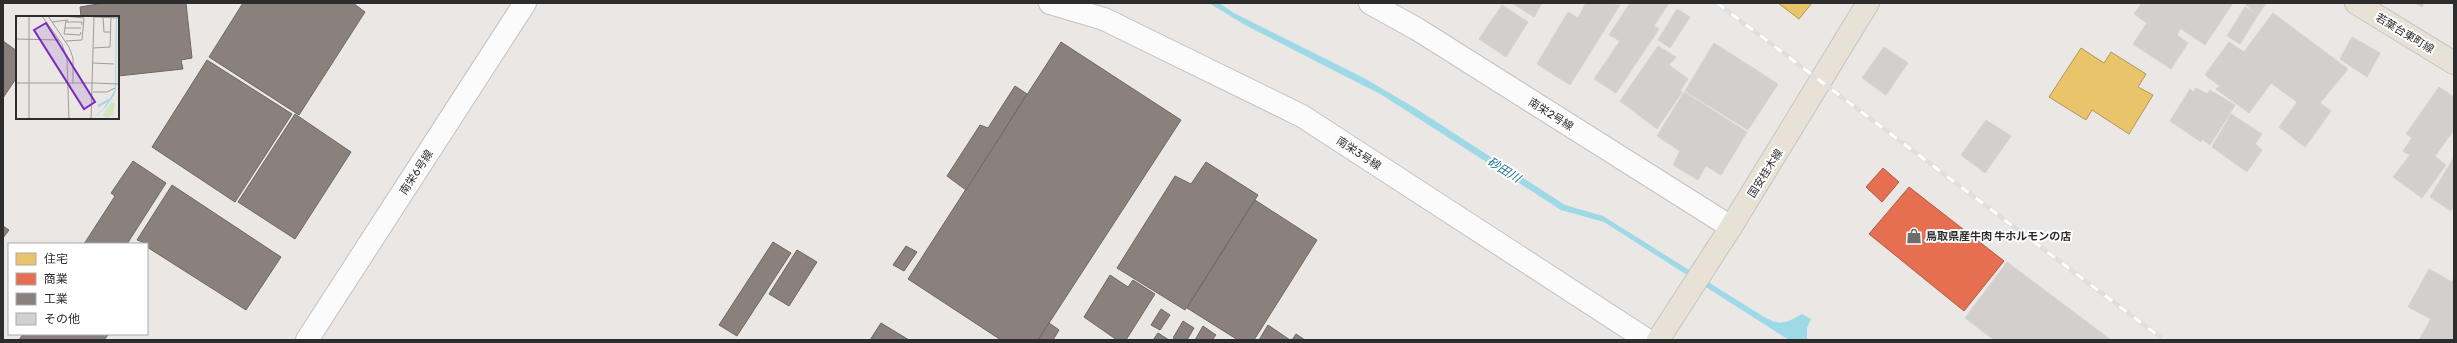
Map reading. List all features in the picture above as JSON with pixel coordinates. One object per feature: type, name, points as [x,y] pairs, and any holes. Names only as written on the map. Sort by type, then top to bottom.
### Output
[{"type":"main road","name":"国安桂木線","points":[[1663,332],[1731,227],[1868,3]]},
{"type":"main road","name":"若葉台東町線","points":[[2356,3],[2454,63]]},
{"type":"street","name":"南栄6号線","points":[[307,340],[525,3]]},
{"type":"street","name":"南栄3号線","points":[[1050,3],[1104,19],[1302,116],[1647,340]]},
{"type":"street","name":"南栄2号線","points":[[1370,3],[1430,37],[1731,227]]},
{"type":"water","name":"砂田川","points":[[1209,3],[1219,3],[1234,13],[1364,78],[1415,108],[1565,205],[1603,216],[1764,317],[1775,322],[1783,322],[1792,320],[1802,314],[1811,319],[1807,328],[1807,340],[1789,340],[1604,222],[1561,210],[1382,95],[1245,25]]},
{"type":"building: 住宅","points":[[1778,3],[1812,3],[1799,19]]},
{"type":"building: 住宅","points":[[2081,48],[2104,63],[2111,52],[2146,74],[2138,87],[2153,95],[2129,134],[2092,110],[2086,120],[2049,97]]},
{"type":"building: 商業","points":[[1883,168],[1899,182],[1882,202],[1866,187]]},
{"type":"building: 商業","points":[[1909,187],[2004,261],[1964,311],[1869,234]]},
{"type":"building: 工業","points":[[104,3],[186,3],[192,58],[181,60],[183,69],[119,76],[119,16],[81,16],[80,7]]},
{"type":"building: 工業","points":[[243,3],[353,3],[365,12],[299,115],[209,57]]},
{"type":"building: 工業","points":[[3,41],[16,50],[16,78],[3,98]]},
{"type":"building: 工業","points":[[1061,42],[1181,120],[1038,340],[1001,340],[908,279]]},
{"type":"building: 工業","points":[[207,60],[292,114],[235,202],[152,147]]},
{"type":"building: 工業","points":[[1015,86],[1027,94],[966,190],[947,176],[980,125],[988,128]]},
{"type":"building: 工業","points":[[295,114],[351,152],[295,239],[238,202]]},
{"type":"building: 工業","points":[[133,161],[166,183],[128,243],[85,243],[115,196],[111,193]]},
{"type":"building: 工業","points":[[1206,162],[1258,195],[1185,310],[1117,268],[1175,176],[1191,184]]},
{"type":"building: 工業","points":[[172,185],[281,257],[246,310],[148,248],[148,243],[137,240]]},
{"type":"building: 工業","points":[[1255,200],[1317,240],[1254,340],[1238,340],[1187,308]]},
{"type":"building: 工業","points":[[3,226],[9,230],[3,238]]},
{"type":"building: 工業","points":[[773,242],[791,253],[737,336],[719,325]]},
{"type":"building: 工業","points":[[906,246],[917,252],[904,271],[893,265]]},
{"type":"building: 工業","points":[[797,250],[817,262],[789,306],[769,294]]},
{"type":"building: 工業","points":[[1110,275],[1128,287],[1133,280],[1155,294],[1126,340],[1117,340],[1084,317]]},
{"type":"building: 工業","points":[[1161,309],[1170,315],[1160,330],[1151,325]]},
{"type":"building: 工業","points":[[1183,321],[1194,328],[1187,340],[1177,340],[1173,338]]},
{"type":"building: 工業","points":[[881,323],[909,340],[870,340]]},
{"type":"building: 工業","points":[[1049,323],[1059,330],[1053,340],[1038,340]]},
{"type":"building: 工業","points":[[1268,325],[1290,340],[1259,340]]},
{"type":"building: 工業","points":[[1203,326],[1216,335],[1212,340],[1195,340]]},
{"type":"building: 工業","points":[[1158,333],[1169,340],[1153,340]]},
{"type":"building: 工業","points":[[1296,334],[1305,340],[1292,340]]},
{"type":"building: 工業","points":[[22,335],[108,335],[104,340],[19,340]]},
{"type":"building: その他","points":[[1512,3],[1542,3],[1534,17]]},
{"type":"building: その他","points":[[1586,3],[1620,5],[1570,85],[1537,64],[1568,12],[1578,18]]},
{"type":"building: その他","points":[[1630,3],[1669,3],[1654,26],[1659,29],[1616,93],[1594,79],[1620,41],[1609,35]]},
{"type":"building: その他","points":[[2142,3],[2233,3],[2205,45],[2180,28],[2177,35],[2188,43],[2171,69],[2133,44],[2147,23],[2134,14]]},
{"type":"building: その他","points":[[2244,3],[2266,3],[2258,15]]},
{"type":"building: その他","points":[[2415,3],[2424,3],[2422,7]]},
{"type":"building: その他","points":[[1502,5],[1528,22],[1506,57],[1479,39]]},
{"type":"building: その他","points":[[2245,7],[2258,15],[2240,44],[2227,36]]},
{"type":"building: その他","points":[[1677,9],[1690,17],[1670,48],[1658,40]]},
{"type":"building: その他","points":[[2273,13],[2348,69],[2320,103],[2331,111],[2305,147],[2279,127],[2297,102],[2271,83],[2249,113],[2216,89],[2220,86],[2205,75],[2229,42],[2244,52]]},
{"type":"building: その他","points":[[2352,37],[2380,53],[2367,77],[2340,59]]},
{"type":"building: その他","points":[[1714,43],[1778,84],[1748,130],[1685,91]]},
{"type":"building: その他","points":[[1658,46],[1676,57],[1669,65],[1688,79],[1680,91],[1682,92],[1657,129],[1620,101]]},
{"type":"building: その他","points":[[1884,47],[1908,63],[1886,95],[1862,78]]},
{"type":"building: その他","points":[[2439,87],[2454,97],[2454,130],[2435,156],[2446,165],[2422,198],[2393,177],[2410,155],[2403,151],[2412,138],[2406,134]]},
{"type":"building: その他","points":[[2196,88],[2207,94],[2210,90],[2235,105],[2210,145],[2202,139],[2201,142],[2170,121],[2190,89],[2193,92]]},
{"type":"building: その他","points":[[1684,92],[1747,132],[1721,175],[1706,166],[1698,180],[1673,165],[1680,151],[1657,136]]},
{"type":"building: その他","points":[[2231,114],[2262,134],[2255,144],[2262,150],[2247,172],[2212,147]]},
{"type":"building: その他","points":[[1986,120],[2011,136],[1985,173],[1961,155]]},
{"type":"building: その他","points":[[2453,159],[2454,205],[2451,211],[2430,197]]},
{"type":"building: その他","points":[[2007,262],[2111,340],[1994,340],[1965,318]]},
{"type":"building: その他","points":[[2429,269],[2452,282],[2431,319],[2408,307]]},
{"type":"building: その他","points":[[2454,278],[2454,340],[2419,340],[2452,282]]},
{"type":"railway","points":[[1717,3],[2164,340]]},
{"type":"place","name":"鳥取県産牛肉 牛ホルモンの店","points":[[1914,236]]}]
